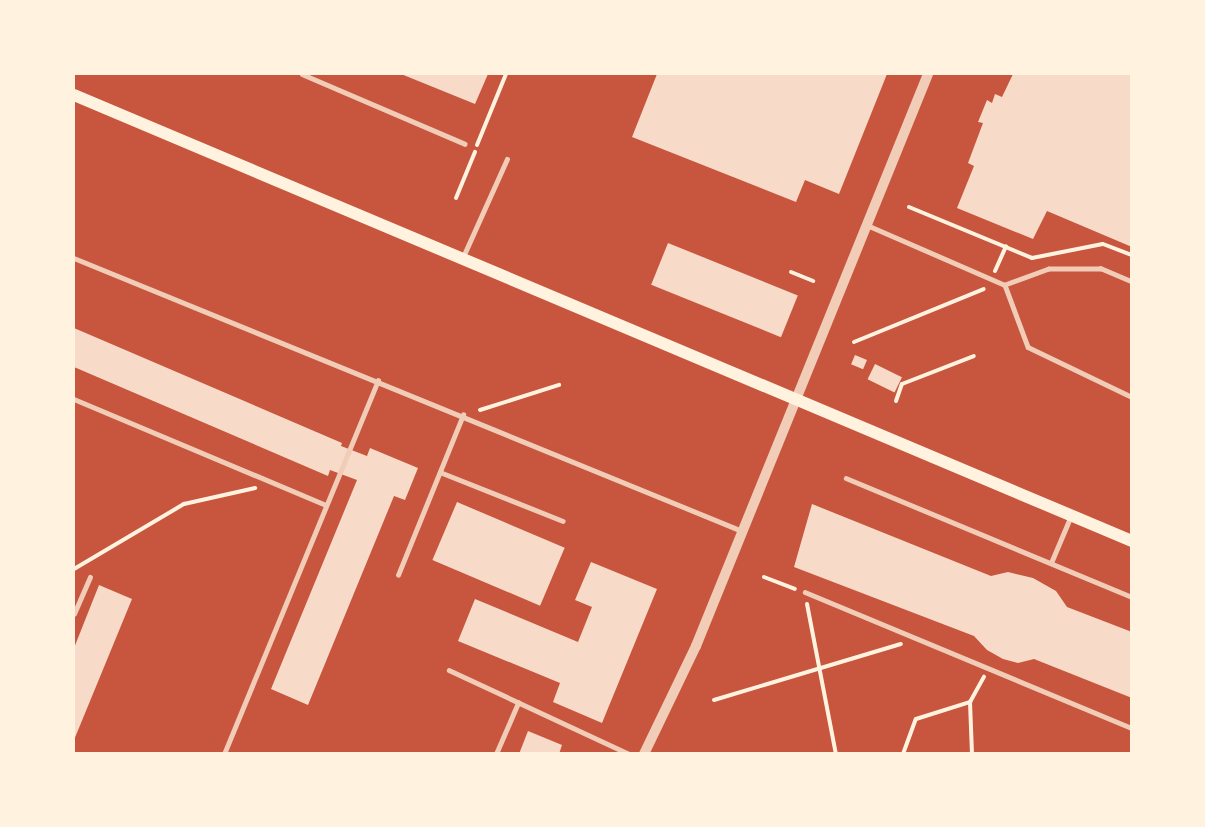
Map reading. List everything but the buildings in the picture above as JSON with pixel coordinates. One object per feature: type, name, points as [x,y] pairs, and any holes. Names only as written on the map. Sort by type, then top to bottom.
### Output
[{"type":"main road","points":[[74,95],[794,401],[965,470],[1070,518],[1131,541]]},
{"type":"street","points":[[644,753],[696,646],[740,530],[928,74]]},
{"type":"lane","points":[[302,74],[465,144]]},
{"type":"lane","points":[[462,261],[507,159]]},
{"type":"lane","points":[[866,225],[1005,285],[1028,347],[1131,397]]},
{"type":"lane","points":[[74,258],[378,380],[740,530]]},
{"type":"lane","points":[[1005,285],[1049,269],[1101,269],[1131,282]]},
{"type":"lane","points":[[224,753],[378,380]]},
{"type":"lane","points":[[74,399],[326,505]]},
{"type":"lane","points":[[398,575],[463,415]]},
{"type":"lane","points":[[440,472],[563,521]]},
{"type":"lane","points":[[846,478],[1131,597]]},
{"type":"lane","points":[[1051,563],[1070,518]]},
{"type":"lane","points":[[74,614],[90,577]]},
{"type":"lane","points":[[805,592],[922,638],[1131,728]]},
{"type":"lane","points":[[449,670],[629,753]]},
{"type":"lane","points":[[496,753],[518,703]]},
{"type":"path","points":[[456,198],[506,74]]},
{"type":"path","points":[[909,207],[1032,258],[1103,244],[1131,255]]},
{"type":"path","points":[[854,342],[986,288],[1006,246]]},
{"type":"path","points":[[791,272],[813,281]]},
{"type":"path","points":[[896,401],[902,384],[974,356]]},
{"type":"path","points":[[463,415],[559,385]]},
{"type":"path","points":[[74,569],[184,504],[276,484]]},
{"type":"path","points":[[764,577],[805,592]]},
{"type":"path","points":[[808,610],[836,753]]},
{"type":"path","points":[[714,700],[922,638]]},
{"type":"path","points":[[972,753],[970,702],[990,668]]},
{"type":"path","points":[[903,753],[916,719],[970,702]]}]
